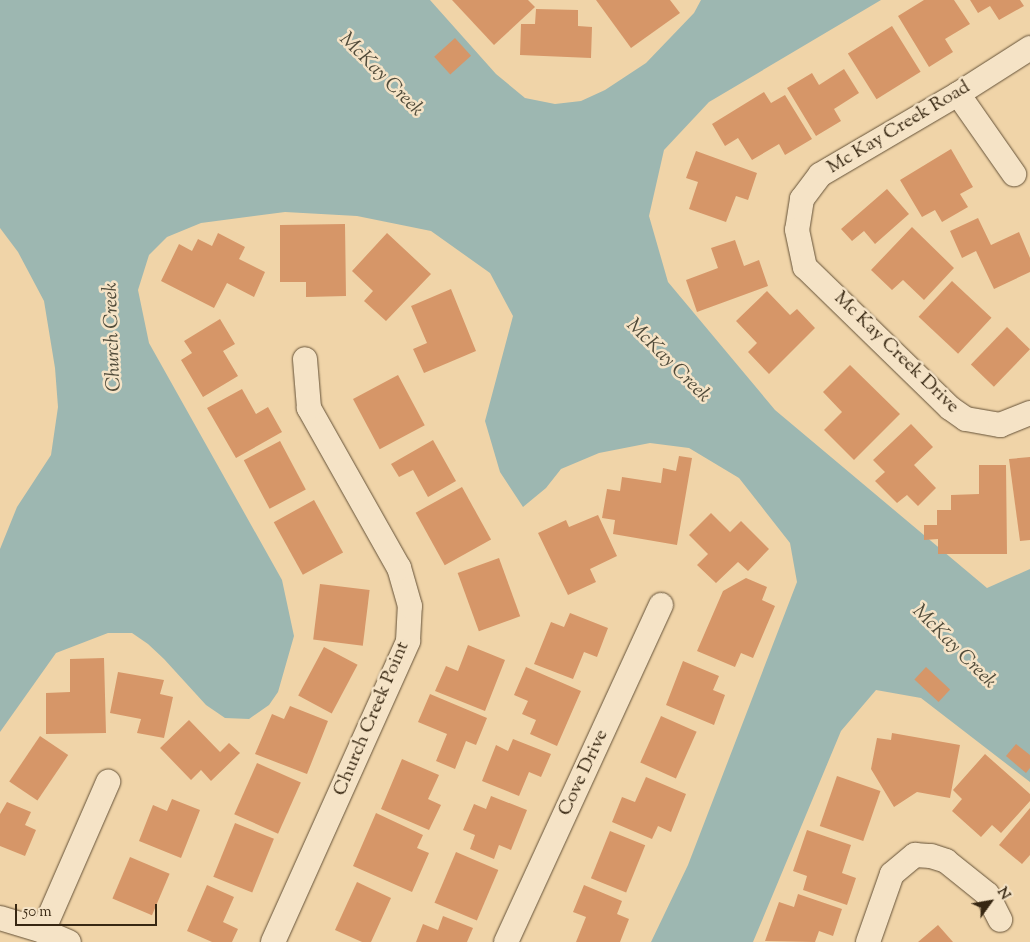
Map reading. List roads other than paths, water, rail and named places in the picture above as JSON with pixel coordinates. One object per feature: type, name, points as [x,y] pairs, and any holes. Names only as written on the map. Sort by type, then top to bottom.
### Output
[{"type":"street","name":"Mc Kay Creek Road","points":[[797,230],[802,199],[820,175],[958,94],[1030,48]]},
{"type":"street","points":[[958,94],[1014,174]]},
{"type":"street","name":"Mc Kay Creek Drive","points":[[797,230],[805,267],[950,408],[966,419],[1000,425],[1030,413]]},
{"type":"street","name":"Church Creek Point","points":[[274,942],[408,641],[410,606],[398,568],[309,408],[305,359]]},
{"type":"street","name":"Cove Drive","points":[[506,942],[661,605]]},
{"type":"street","points":[[43,931],[108,782]]},
{"type":"street","points":[[868,942],[892,874],[915,855],[931,856],[946,861],[987,894],[1000,920]]},
{"type":"street","points":[[0,918],[43,931],[69,942]]},
{"type":"water","points":[[0,0],[430,0],[496,74],[525,98],[555,104],[581,101],[605,90],[646,63],[694,13],[701,0],[881,0],[709,102],[664,150],[649,216],[668,282],[775,410],[987,588],[1030,569],[1030,782],[921,698],[876,690],[841,731],[753,942],[651,942],[688,865],[797,582],[790,543],[739,478],[689,448],[650,443],[599,453],[561,469],[546,488],[523,507],[500,472],[485,421],[513,316],[490,273],[431,231],[357,216],[285,212],[201,223],[167,237],[149,255],[138,290],[149,343],[282,580],[294,636],[278,692],[269,705],[249,719],[225,718],[206,705],[148,644],[132,633],[108,633],[56,653],[0,732],[0,549],[17,507],[51,455],[58,407],[55,368],[44,301],[18,252],[0,228]]},
{"type":"water label","name":"McKay Creek","points":[[381,75]]},
{"type":"water label","name":"Church Creek","points":[[113,337]]},
{"type":"water label","name":"McKay Creek","points":[[668,361]]},
{"type":"water label","name":"McKay Creek","points":[[954,647]]}]
